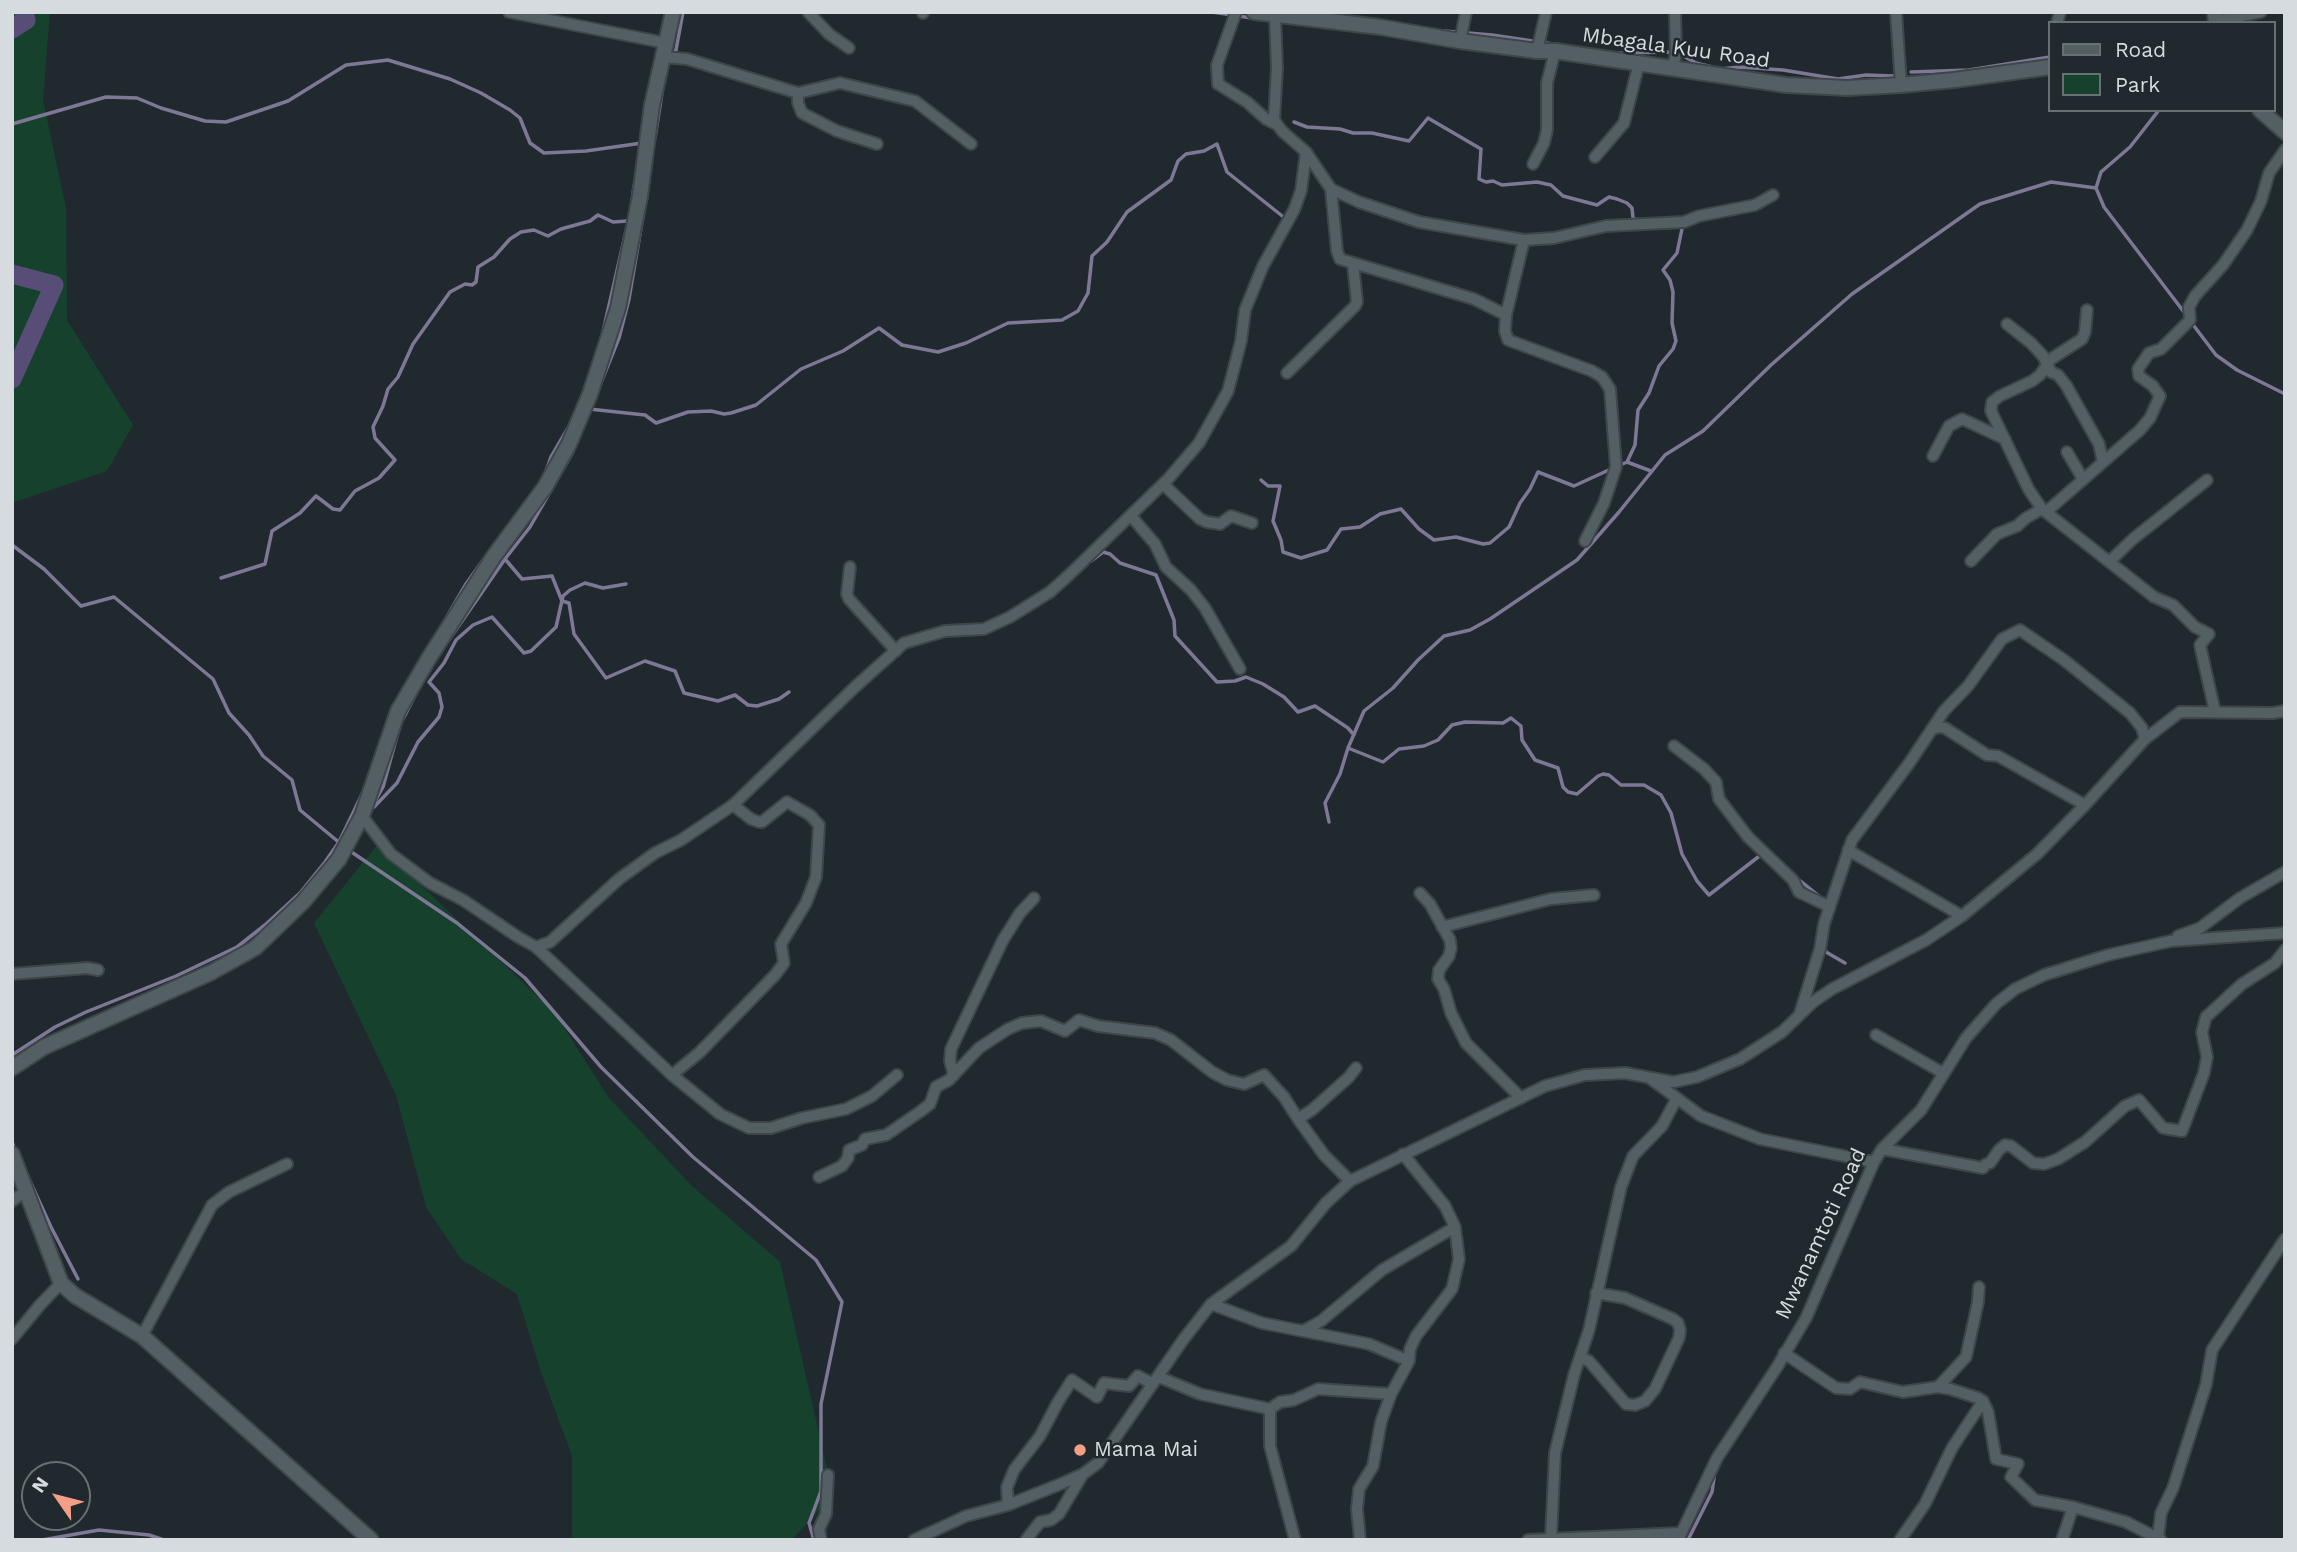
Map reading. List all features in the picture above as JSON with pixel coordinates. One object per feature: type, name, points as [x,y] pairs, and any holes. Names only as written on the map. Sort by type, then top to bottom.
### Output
[{"type":"street","points":[[509,12],[664,50],[798,93],[840,83],[915,102],[971,144]]},
{"type":"street","points":[[12,1068],[44,1047],[212,972],[255,948],[303,902],[339,859],[362,816],[398,712],[494,556],[545,487],[569,444],[590,394],[618,308],[640,197],[652,105],[673,12]]},
{"type":"street","points":[[808,12],[829,34],[849,48]]},
{"type":"street","points":[[1236,12],[1217,65],[1218,84],[1276,124],[1306,152],[1331,189],[1338,255],[1353,264],[1474,299],[1506,315]]},
{"type":"street","name":"Mbagala Kuu Road","points":[[1254,12],[1380,27],[1537,51],[1555,51],[1786,85],[1847,88],[1901,85],[2048,67]]},
{"type":"street","points":[[1460,41],[1466,12]]},
{"type":"street","points":[[1537,51],[1546,12]]},
{"type":"street","points":[[1672,69],[1676,52],[1675,12]]},
{"type":"street","points":[[1896,12],[1901,85]]},
{"type":"street","points":[[2216,19],[2260,12]]},
{"type":"street","points":[[1276,124],[1273,118],[1281,15]]},
{"type":"street","points":[[1533,164],[1544,143],[1547,130],[1547,83],[1555,51]]},
{"type":"street","points":[[1595,157],[1624,123],[1639,63]]},
{"type":"street","points":[[798,93],[802,113],[837,131],[877,144]]},
{"type":"street","points":[[2262,112],[2285,132]]},
{"type":"street","points":[[1971,561],[1997,534],[2044,510],[2140,430],[2150,418],[2160,396],[2153,386],[2139,376],[2137,372],[2142,361],[2149,353],[2161,349],[2190,320],[2189,307],[2195,296],[2223,265],[2248,230],[2261,201],[2269,173],[2285,150]]},
{"type":"street","points":[[536,947],[550,942],[618,879],[733,805],[845,696],[904,643],[946,631],[984,629],[1010,617],[1050,592],[1163,484],[1199,443],[1228,391],[1241,341],[1245,310],[1263,266],[1294,211],[1301,191],[1306,152]]},
{"type":"street","points":[[1331,189],[1359,202],[1419,222],[1524,240],[1553,238],[1606,226],[1684,222],[1699,216],[1755,205],[1773,195]]},
{"type":"street","points":[[1524,240],[1506,315],[1505,331],[1509,342],[1592,371],[1602,377],[1610,389],[1616,467],[1605,503],[1585,541]]},
{"type":"street","points":[[1287,373],[1355,306],[1357,302],[1353,264]]},
{"type":"street","points":[[2087,310],[2082,339],[2050,359],[2032,381],[2016,386],[1992,402],[1991,411],[2029,490],[2044,510],[2154,597],[2173,605],[2194,627],[2208,634],[2200,645],[2215,712]]},
{"type":"street","points":[[2007,324],[2031,343],[2043,356],[2051,372],[2058,375],[2078,404],[2099,444],[2103,462]]},
{"type":"street","points":[[1933,456],[1949,426],[1962,419],[2005,439]]},
{"type":"street","points":[[2067,452],[2082,479]]},
{"type":"street","points":[[2110,561],[2133,539],[2207,480]]},
{"type":"street","points":[[1163,484],[1200,519],[1220,524],[1231,516],[1252,523]]},
{"type":"street","points":[[1131,516],[1155,544],[1166,567],[1191,590],[1205,608],[1240,669]]},
{"type":"street","points":[[850,567],[847,593],[849,599],[896,651]]},
{"type":"street","points":[[1799,1016],[1820,949],[1824,924],[1852,840],[1952,701],[1968,686],[2002,639],[2020,630],[2064,660],[2123,706],[2142,728],[2144,739]]},
{"type":"street","points":[[914,1540],[966,1516],[1008,1505],[1083,1474],[1098,1463],[1183,1340],[1212,1304],[1291,1246],[1326,1203],[1350,1181],[1545,1086],[1585,1075],[1625,1073],[1673,1082],[1697,1077],[1753,1052],[1782,1032],[1832,989],[1926,940],[1962,916],[2037,854],[2144,739],[2180,712],[2285,711]]},
{"type":"street","points":[[1931,730],[1941,726],[1987,755],[1998,756],[2085,805]]},
{"type":"street","points":[[1674,746],[1716,782],[1719,799],[1748,837],[1793,880],[1799,892],[1830,907]]},
{"type":"street","points":[[672,1076],[700,1052],[775,975],[784,962],[781,944],[806,903],[816,877],[819,825],[810,815],[787,802],[759,822],[733,805]]},
{"type":"street","points":[[362,816],[391,854],[430,883],[463,900],[536,947],[672,1076],[720,1114],[748,1128],[771,1128],[846,1108],[872,1096],[897,1075]]},
{"type":"street","points":[[1848,850],[1962,916]]},
{"type":"street","points":[[2152,945],[2200,928],[2241,898],[2285,872]]},
{"type":"street","points":[[1420,893],[1430,904],[1450,940],[1449,956],[1439,971],[1438,979],[1451,1013],[1466,1043],[1521,1098]]},
{"type":"street","points":[[1442,928],[1551,899],[1594,895]]},
{"type":"street","points":[[954,1075],[949,1054],[951,1049],[1003,940],[1020,913],[1034,898]]},
{"type":"street","name":"Mwanamtoti Road","points":[[1679,1536],[1717,1458],[1806,1318],[1874,1162],[1882,1149],[1921,1110],[1966,1038],[1996,1004],[2015,989],[2044,975],[2152,945],[2285,933]]},
{"type":"street","points":[[1882,1149],[1983,1168],[2005,1145],[2011,1146],[2033,1163],[2044,1164],[2058,1159],[2085,1142],[2125,1106],[2139,1100],[2163,1128],[2182,1131],[2204,1073],[2207,1057],[2202,1032],[2206,1017],[2242,984],[2275,964],[2285,950]]},
{"type":"street","points":[[12,974],[87,968],[98,970]]},
{"type":"street","points":[[819,1177],[845,1163],[849,1150],[862,1145],[865,1139],[886,1135],[909,1121],[930,1104],[936,1087],[954,1075],[979,1048],[1008,1029],[1022,1023],[1041,1021],[1065,1031],[1079,1020],[1097,1026],[1155,1033],[1171,1040],[1212,1072],[1227,1080],[1244,1084],[1264,1074],[1284,1097],[1324,1155],[1350,1181]]},
{"type":"street","points":[[1876,1035],[1943,1073]]},
{"type":"street","points":[[1298,1119],[1312,1110],[1356,1068]]},
{"type":"street","points":[[1649,1077],[1701,1116],[1760,1139],[1874,1162]]},
{"type":"street","points":[[1551,1538],[1555,1453],[1580,1357],[1590,1330],[1626,1172],[1633,1156],[1662,1126],[1677,1098]]},
{"type":"street","points":[[12,1154],[61,1283],[142,1336],[371,1540]]},
{"type":"street","points":[[1360,1540],[1357,1509],[1359,1489],[1373,1466],[1381,1422],[1391,1394],[1409,1361],[1410,1349],[1416,1336],[1452,1289],[1459,1259],[1455,1227],[1446,1206],[1404,1154]]},
{"type":"street","points":[[142,1336],[212,1205],[229,1192],[287,1164]]},
{"type":"street","points":[[12,1201],[27,1190]]},
{"type":"street","points":[[1303,1331],[1321,1321],[1382,1270],[1455,1227]]},
{"type":"street","points":[[1784,1353],[1836,1388],[1850,1390],[1860,1382],[1903,1391],[1938,1387],[1983,1401],[1988,1412],[1996,1459],[2018,1464],[2011,1477],[2035,1500],[2073,1507],[2126,1522],[2159,1539],[2161,1513],[2173,1488],[2206,1385],[2212,1350],[2285,1238]]},
{"type":"street","points":[[12,1339],[61,1283]]},
{"type":"street","points":[[1938,1387],[1966,1357],[1979,1302],[1979,1287]]},
{"type":"street","points":[[1580,1357],[1589,1361],[1626,1404],[1635,1405],[1645,1401],[1655,1389],[1679,1338],[1680,1330],[1673,1319],[1625,1298],[1597,1293]]},
{"type":"street","points":[[1212,1304],[1262,1323],[1369,1344],[1409,1361]]},
{"type":"street","points":[[1008,1505],[1007,1487],[1014,1470],[1040,1436],[1072,1380],[1097,1397],[1104,1383],[1129,1386],[1138,1376],[1200,1394],[1270,1409],[1280,1402],[1294,1400],[1318,1389],[1391,1394]]},
{"type":"street","points":[[1900,1540],[1924,1504],[1952,1448],[1983,1401]]},
{"type":"street","points":[[1270,1409],[1270,1446],[1294,1540]]},
{"type":"street","points":[[1026,1540],[1040,1522],[1051,1520],[1059,1514],[1083,1474]]},
{"type":"street","points":[[821,1540],[819,1529],[826,1514],[828,1475]]},
{"type":"street","points":[[2062,1540],[2073,1507]]},
{"type":"street","points":[[1528,1540],[1679,1536]]},
{"type":"green space","points":[[12,12],[50,12],[43,100],[66,208],[67,320],[133,425],[107,471],[12,503]]},
{"type":"green space","points":[[378,844],[554,1012],[609,1098],[691,1185],[780,1262],[833,1495],[792,1540],[572,1540],[572,1456],[541,1372],[517,1294],[461,1259],[426,1207],[396,1095],[314,923]]},
{"type":"waterway","points":[[12,29],[26,20],[24,12]]},
{"type":"waterway","points":[[671,56],[676,50],[683,12]]},
{"type":"waterway","points":[[1212,12],[1252,18]]},
{"type":"waterway","points":[[1432,30],[1553,44]]},
{"type":"waterway","points":[[1616,53],[1676,52],[1696,63],[1720,69],[1739,67],[1783,70],[1838,79],[1866,75],[1894,76]]},
{"type":"waterway","points":[[1911,72],[1969,70],[2048,57]]},
{"type":"waterway","points":[[12,124],[106,97],[137,98],[205,121],[226,122],[288,101],[346,65],[388,60],[450,79],[510,110],[520,118],[530,143],[544,153],[586,151],[642,143]]},
{"type":"waterway","points":[[655,138],[664,80]]},
{"type":"waterway","points":[[2096,188],[2101,172],[2130,147],[2157,112]]},
{"type":"waterway","points":[[1294,122],[1307,127],[1372,133],[1409,141],[1428,118],[1481,149],[1479,179],[1502,185],[1537,182],[1551,185],[1563,196],[1597,205],[1609,197],[1617,199],[1632,208],[1633,218],[1637,220]]},
{"type":"waterway","points":[[589,409],[645,415],[656,423],[688,412],[731,413],[756,405],[801,369],[843,351],[879,328],[902,345],[938,352],[966,343],[1008,323],[1062,320],[1078,311],[1088,293],[1092,256],[1107,242],[1127,212],[1171,180],[1178,161],[1186,154],[1204,151],[1217,144],[1227,172],[1286,219]]},
{"type":"waterway","points":[[598,390],[619,338],[629,299],[649,181]]},
{"type":"waterway","points":[[1329,822],[1325,803],[1340,774],[1364,711],[1393,688],[1444,636],[1470,630],[1490,619],[1577,560],[1665,455],[1703,431],[1771,365],[1852,294],[1980,204],[2051,182],[2096,188],[2104,207],[2187,316]]},
{"type":"waterway","points":[[632,202],[634,186]]},
{"type":"waterway","points":[[221,578],[265,564],[272,531],[300,513],[316,496],[333,509],[340,510],[355,491],[379,478],[395,460],[375,438],[373,427],[388,389],[398,377],[413,344],[450,292],[476,282],[478,267],[494,257],[510,239],[521,232],[534,230],[548,236],[561,229],[590,221],[598,215],[613,222],[628,221]]},
{"type":"waterway","points":[[1627,462],[1635,445],[1638,410],[1649,393],[1659,366],[1676,341],[1672,323],[1673,292],[1670,280],[1663,270],[1677,253],[1683,224]]},
{"type":"waterway","points":[[602,336],[627,227]]},
{"type":"waterway","points":[[12,274],[54,285],[12,379]]},
{"type":"waterway","points":[[2191,322],[2216,355],[2237,370],[2285,394]]},
{"type":"waterway","points":[[545,474],[551,457],[568,428]]},
{"type":"waterway","points":[[442,650],[530,527],[573,452]]},
{"type":"waterway","points":[[1618,466],[1627,462],[1651,471]]},
{"type":"waterway","points":[[1261,480],[1268,486],[1280,486],[1273,521],[1283,552],[1301,558],[1327,550],[1341,529],[1360,527],[1380,514],[1401,509],[1419,529],[1434,540],[1456,537],[1483,544],[1490,543],[1509,527],[1538,472],[1574,486],[1611,469]]},
{"type":"waterway","points":[[12,545],[44,569],[81,606],[114,597],[213,679],[229,713],[263,756],[292,780],[300,810],[341,844]]},
{"type":"waterway","points":[[1091,561],[1103,552],[1110,554],[1120,563],[1156,575],[1174,620],[1175,636],[1217,682],[1246,677],[1284,697],[1298,712],[1315,706],[1354,735]]},
{"type":"waterway","points":[[505,559],[522,579],[552,576],[562,601],[569,603],[574,634],[606,678],[645,661],[675,671],[684,693],[718,701],[735,695],[748,705],[757,706],[779,699],[789,692]]},
{"type":"waterway","points":[[441,627],[483,560]]},
{"type":"waterway","points":[[374,807],[397,783],[418,742],[439,717],[442,707],[439,693],[429,682],[444,663],[456,640],[473,625],[492,617],[524,653],[531,651],[556,627],[563,596],[570,590],[585,583],[603,588],[626,584]]},
{"type":"waterway","points":[[371,808],[383,787],[400,725],[420,686]]},
{"type":"waterway","points":[[1348,748],[1383,762],[1399,749],[1424,746],[1438,740],[1452,725],[1465,722],[1503,723],[1511,718],[1521,726],[1522,740],[1535,760],[1558,768],[1563,787],[1568,792],[1577,794],[1603,774],[1609,775],[1621,785],[1644,785],[1661,795],[1671,813],[1682,854],[1697,881],[1709,895],[1762,854]]},
{"type":"waterway","points":[[12,1055],[55,1027],[86,1012],[176,976],[237,947],[300,893],[339,842],[363,792]]},
{"type":"waterway","points":[[347,849],[457,923],[525,978],[601,1067],[693,1157],[816,1260],[842,1302],[821,1404],[821,1491],[809,1523],[814,1540]]},
{"type":"waterway","points":[[1798,879],[1819,896]]},
{"type":"waterway","points":[[1825,948],[1826,952],[1845,963]]},
{"type":"waterway","points":[[12,1142],[16,1152]]},
{"type":"waterway","points":[[24,1168],[78,1279]]},
{"type":"waterway","points":[[1688,1540],[1712,1492],[1715,1471]]},
{"type":"waterway","points":[[42,1540],[99,1530],[149,1535],[164,1540]]},
{"type":"place","name":"Mama Mai","points":[[1080,1450]]}]
